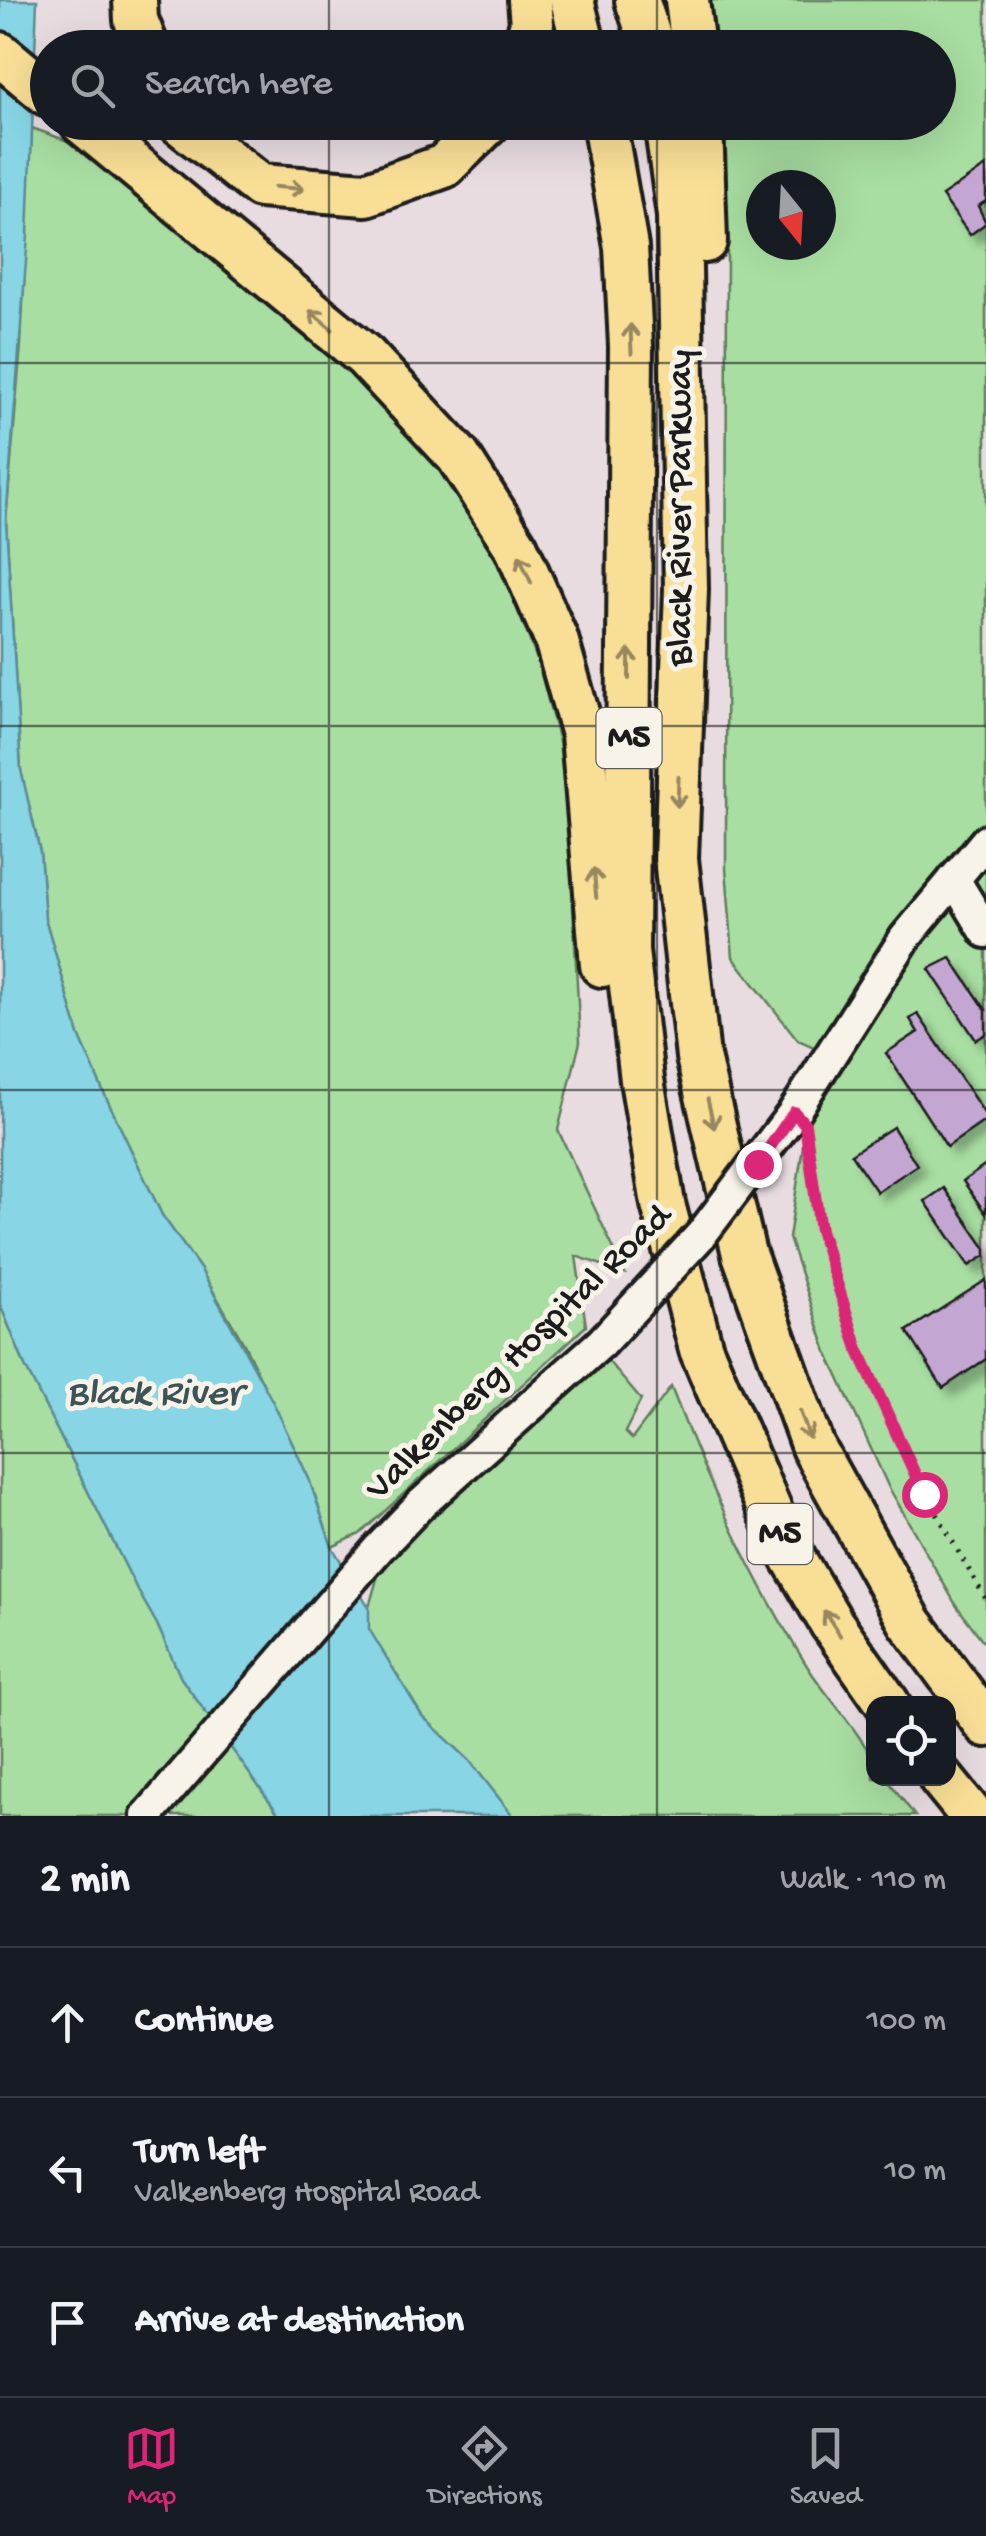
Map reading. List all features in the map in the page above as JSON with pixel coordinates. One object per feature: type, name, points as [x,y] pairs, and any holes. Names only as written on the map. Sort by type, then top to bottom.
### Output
[{"type":"highway","points":[[135,0],[140,30]]},
{"type":"highway","points":[[530,0],[530,30]]},
{"type":"highway","points":[[572,0],[580,30]]},
{"type":"highway","points":[[637,0],[646,30]]},
{"type":"highway","points":[[687,0],[691,30]]},
{"type":"highway","points":[[0,54],[30,79]]},
{"type":"highway","points":[[104,140],[365,356],[458,456],[516,548],[556,639],[582,734],[606,1010],[626,1136],[654,1259],[701,1349]]},
{"type":"highway","points":[[202,140],[260,186],[366,194],[444,166],[471,140]]},
{"type":"highway","name":"Black River Parkway","points":[[607,140],[626,247],[632,346],[627,952],[642,1080],[663,1204],[701,1349],[782,1539],[832,1624],[882,1696]]},
{"type":"highway","name":"Black River Parkway","points":[[668,140],[679,216],[686,590],[676,860],[698,1057],[744,1254],[812,1446],[910,1622],[986,1725]]},
{"type":"highway","points":[[686,590],[704,498],[702,140]]},
{"type":"highway","points":[[948,1786],[972,1816]]},
{"type":"street","name":"Valkenberg Hospital Road","points":[[147,1816],[419,1506],[601,1343],[702,1235],[794,1112],[906,938],[986,841]]},
{"type":"street","points":[[954,879],[986,932]]},
{"type":"path","points":[[794,1112],[805,1124],[820,1230],[858,1349],[924,1494],[986,1599]]},
{"type":"green space","points":[[707,0],[986,0],[986,1645],[956,1605],[888,1486],[827,1352],[789,1238],[809,1107],[839,1058],[798,1040],[733,957],[726,868],[727,213],[724,140],[956,140],[956,30],[711,30]]},
{"type":"green space","points":[[31,140],[65,140],[79,145],[333,352],[443,470],[491,542],[537,659],[559,742],[569,828],[580,1042],[558,1130],[625,1273],[576,1256],[586,1326],[360,1534],[332,1547],[309,1479],[244,1344],[201,1270],[162,1215],[102,1089],[79,1035],[45,918],[40,852],[21,771],[6,521],[21,344]]},
{"type":"green space","points":[[0,1304],[25,1366],[181,1678],[280,1816],[0,1816]]},
{"type":"green space","points":[[603,1355],[641,1400],[625,1432],[632,1439],[671,1387],[750,1566],[809,1669],[866,1747],[866,1786],[892,1786],[915,1816],[513,1816],[469,1760],[422,1716],[368,1629],[369,1607],[381,1565],[406,1537]]},
{"type":"water","name":"Black River","points":[[0,0],[37,0],[36,30],[30,30],[28,235],[6,521],[21,770],[40,852],[45,918],[79,1035],[102,1089],[162,1215],[201,1270],[274,1404],[309,1479],[332,1547],[369,1607],[369,1629],[422,1716],[469,1760],[513,1816],[280,1816],[181,1678],[25,1366],[0,1304]]},
{"type":"building","points":[[986,166],[986,201],[978,206],[986,223],[970,235],[942,196]]},
{"type":"building","points":[[951,958],[986,1010],[986,1034],[976,1040],[929,969]]},
{"type":"building","points":[[918,1014],[986,1116],[986,1120],[947,1147],[886,1053],[918,1032],[910,1019]]},
{"type":"building","points":[[893,1127],[917,1165],[877,1192],[851,1154]]},
{"type":"building","points":[[986,1165],[986,1214],[963,1181]]},
{"type":"building","points":[[944,1188],[986,1249],[986,1255],[969,1266],[925,1201]]},
{"type":"building","points":[[986,1280],[986,1359],[943,1388],[907,1331]]},
{"type":"route","points":[[758,1164],[794,1112],[805,1124],[820,1230],[858,1349],[924,1494]]}]
